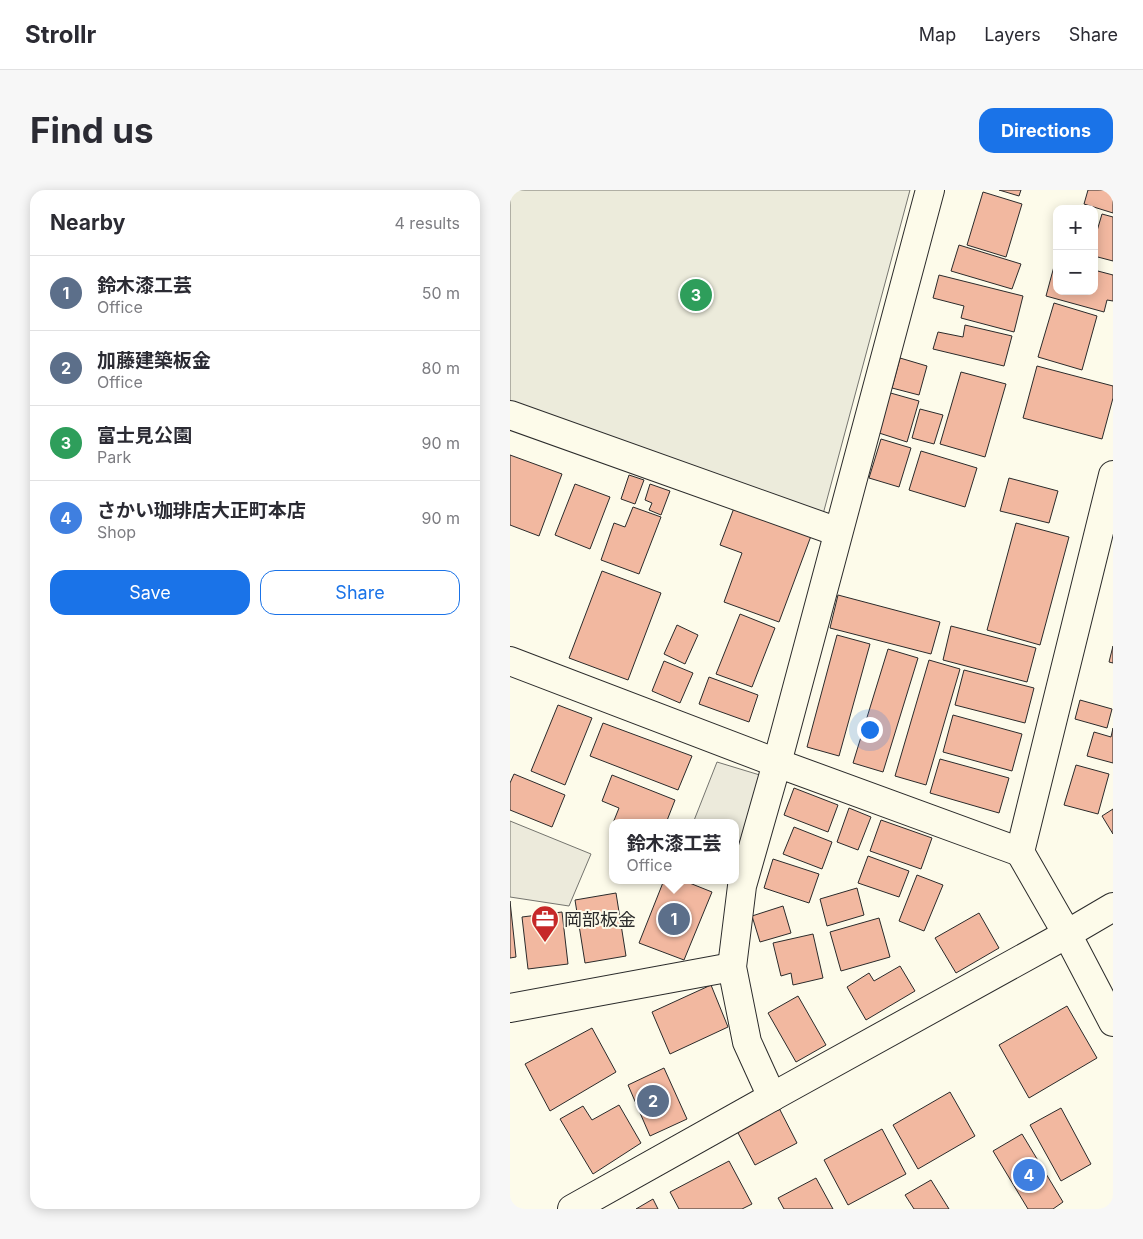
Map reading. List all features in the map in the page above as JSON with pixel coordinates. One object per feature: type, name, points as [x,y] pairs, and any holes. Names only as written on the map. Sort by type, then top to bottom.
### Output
[{"type":"street","points":[[772,1097],[747,1042],[732,967],[742,886],[930,190]]},
{"type":"street","points":[[510,415],[838,532]]},
{"type":"street","points":[[1020,852],[1113,476]]},
{"type":"street","points":[[510,661],[1020,852],[1067,934],[1113,1022]]},
{"type":"street","points":[[572,1209],[1113,907]]},
{"type":"street","points":[[510,1008],[732,967]]},
{"type":"shaded area","points":[[510,190],[910,190],[822,518],[510,401]]},
{"type":"shaded area","points":[[717,762],[763,776],[739,853],[739,819],[695,819]]},
{"type":"shaded area","points":[[510,821],[591,854],[569,906],[510,897]]},
{"type":"building","points":[[999,190],[1021,190],[1019,196]]},
{"type":"building","points":[[1088,190],[1113,190],[1113,213],[1098,208],[1098,205],[1084,204]]},
{"type":"building","points":[[983,192],[1022,204],[1006,257],[967,245]]},
{"type":"building","points":[[1102,214],[1113,217],[1113,261],[1098,257],[1098,228]]},
{"type":"building","points":[[959,245],[1021,264],[1012,289],[951,271]]},
{"type":"building","points":[[1053,270],[1053,295],[1098,295],[1098,271],[1113,275],[1113,301],[1107,300],[1104,312],[1046,296]]},
{"type":"building","points":[[939,275],[1023,296],[1014,332],[961,318],[964,306],[933,298]]},
{"type":"building","points":[[1054,303],[1097,316],[1082,370],[1038,357]]},
{"type":"building","points":[[965,325],[1012,336],[1004,366],[933,349],[938,332],[963,337]]},
{"type":"building","points":[[900,358],[927,366],[919,395],[892,388]]},
{"type":"building","points":[[1037,366],[1113,386],[1113,398],[1102,439],[1023,418]]},
{"type":"building","points":[[961,372],[1006,384],[985,457],[940,444]]},
{"type":"building","points":[[887,392],[919,401],[907,442],[876,432]]},
{"type":"building","points":[[920,409],[943,415],[934,444],[912,438]]},
{"type":"building","points":[[881,439],[911,448],[899,487],[869,478]]},
{"type":"building","points":[[921,451],[977,468],[965,507],[909,490]]},
{"type":"building","points":[[510,455],[562,474],[539,536],[510,525]]},
{"type":"building","points":[[629,475],[644,480],[635,504],[621,499]]},
{"type":"building","points":[[1009,478],[1058,491],[1049,523],[1000,511]]},
{"type":"building","points":[[575,484],[610,497],[590,549],[555,535]]},
{"type":"building","points":[[650,484],[670,491],[661,515],[649,510],[652,503],[645,500]]},
{"type":"building","points":[[633,507],[661,517],[639,574],[601,560],[614,523],[625,527]]},
{"type":"building","points":[[734,508],[811,536],[779,622],[724,602],[742,553],[720,545]]},
{"type":"building","points":[[1016,523],[1069,537],[1040,645],[987,630]]},
{"type":"building","points":[[602,571],[661,593],[628,680],[569,658]]},
{"type":"building","points":[[838,595],[940,622],[931,654],[830,628]]},
{"type":"building","points":[[740,614],[775,628],[752,687],[716,674]]},
{"type":"building","points":[[677,625],[698,635],[685,664],[664,654]]},
{"type":"building","points":[[951,626],[1036,648],[1027,682],[943,660]]},
{"type":"building","points":[[837,635],[870,644],[839,756],[807,747]]},
{"type":"building","points":[[1113,646],[1113,663],[1109,662]]},
{"type":"building","points":[[888,649],[918,658],[883,772],[853,763]]},
{"type":"building","points":[[929,660],[960,669],[926,785],[895,776]]},
{"type":"building","points":[[664,661],[693,673],[680,703],[652,691]]},
{"type":"building","points":[[964,670],[1034,688],[1025,723],[955,705]]},
{"type":"building","points":[[709,677],[758,695],[749,722],[699,704]]},
{"type":"building","points":[[1080,700],[1112,709],[1107,728],[1075,719]]},
{"type":"building","points":[[558,705],[592,718],[565,785],[531,771]]},
{"type":"building","points":[[953,715],[1022,734],[1012,771],[943,752]]},
{"type":"building","points":[[603,723],[692,756],[678,790],[590,756]]},
{"type":"building","points":[[1113,728],[1113,763],[1087,756],[1094,732],[1111,737]]},
{"type":"building","points":[[940,759],[1009,778],[999,813],[930,793]]},
{"type":"building","points":[[1076,765],[1109,774],[1098,814],[1064,805]]},
{"type":"building","points":[[514,774],[565,795],[552,827],[510,810],[510,783]]},
{"type":"building","points":[[612,775],[675,800],[668,819],[615,819],[619,808],[602,801]]},
{"type":"building","points":[[794,788],[838,805],[828,832],[784,815]]},
{"type":"building","points":[[849,808],[871,817],[858,850],[837,842]]},
{"type":"building","points":[[1113,809],[1113,834],[1102,816]]},
{"type":"building","points":[[881,820],[932,838],[921,869],[870,851]]},
{"type":"building","points":[[794,827],[832,842],[822,869],[783,854]]},
{"type":"building","points":[[868,856],[909,871],[899,897],[858,883]]},
{"type":"building","points":[[773,859],[819,874],[809,903],[764,888]]},
{"type":"building","points":[[917,875],[943,885],[924,931],[899,921]]},
{"type":"building","points":[[662,884],[692,884],[712,892],[684,960],[639,943]]},
{"type":"building","points":[[857,888],[864,915],[827,926],[820,899]]},
{"type":"building","points":[[616,893],[626,956],[585,963],[575,900]]},
{"type":"building","points":[[510,901],[516,957],[510,958]]},
{"type":"building","points":[[783,906],[791,933],[760,942],[752,916]]},
{"type":"building","points":[[562,912],[568,964],[528,969],[522,917]]},
{"type":"building","points":[[979,913],[999,948],[956,973],[935,938]]},
{"type":"building","points":[[879,918],[890,957],[841,971],[830,932]]},
{"type":"building","points":[[813,934],[823,978],[793,985],[791,973],[781,976],[773,943]]},
{"type":"building","points":[[900,966],[915,991],[866,1020],[847,987],[869,973],[874,981]]},
{"type":"building","points":[[711,985],[728,1027],[670,1054],[652,1012]]},
{"type":"building","points":[[798,996],[826,1045],[796,1062],[768,1013]]},
{"type":"building","points":[[1067,1006],[1097,1058],[1029,1098],[999,1045]]},
{"type":"building","points":[[592,1028],[616,1072],[550,1111],[525,1064]]},
{"type":"building","points":[[664,1068],[687,1119],[650,1136],[628,1085]]},
{"type":"building","points":[[950,1092],[975,1136],[918,1169],[893,1125]]},
{"type":"building","points":[[619,1105],[641,1143],[593,1174],[560,1119],[583,1106],[592,1120]]},
{"type":"building","points":[[779,1108],[797,1143],[755,1165],[737,1131]]},
{"type":"building","points":[[1061,1108],[1091,1164],[1061,1181],[1030,1125]]},
{"type":"building","points":[[882,1129],[906,1174],[848,1205],[824,1160]]},
{"type":"building","points":[[1022,1134],[1063,1202],[1053,1209],[1028,1209],[993,1151]]},
{"type":"building","points":[[729,1161],[752,1204],[742,1209],[679,1209],[670,1192]]},
{"type":"building","points":[[816,1178],[833,1209],[784,1209],[778,1198]]},
{"type":"building","points":[[931,1180],[949,1209],[914,1209],[905,1195]]},
{"type":"building","points":[[653,1199],[658,1209],[636,1209]]},
{"type":"place","name":"富士見公園","points":[[696,295]]},
{"type":"place","name":"鈴木漆工芸","points":[[674,919]]},
{"type":"place","name":"岡部板金","points":[[545,943]]},
{"type":"place","name":"加藤建築板金","points":[[653,1101]]},
{"type":"place","name":"さかい珈琲店大正町本店","points":[[1029,1175]]}]
